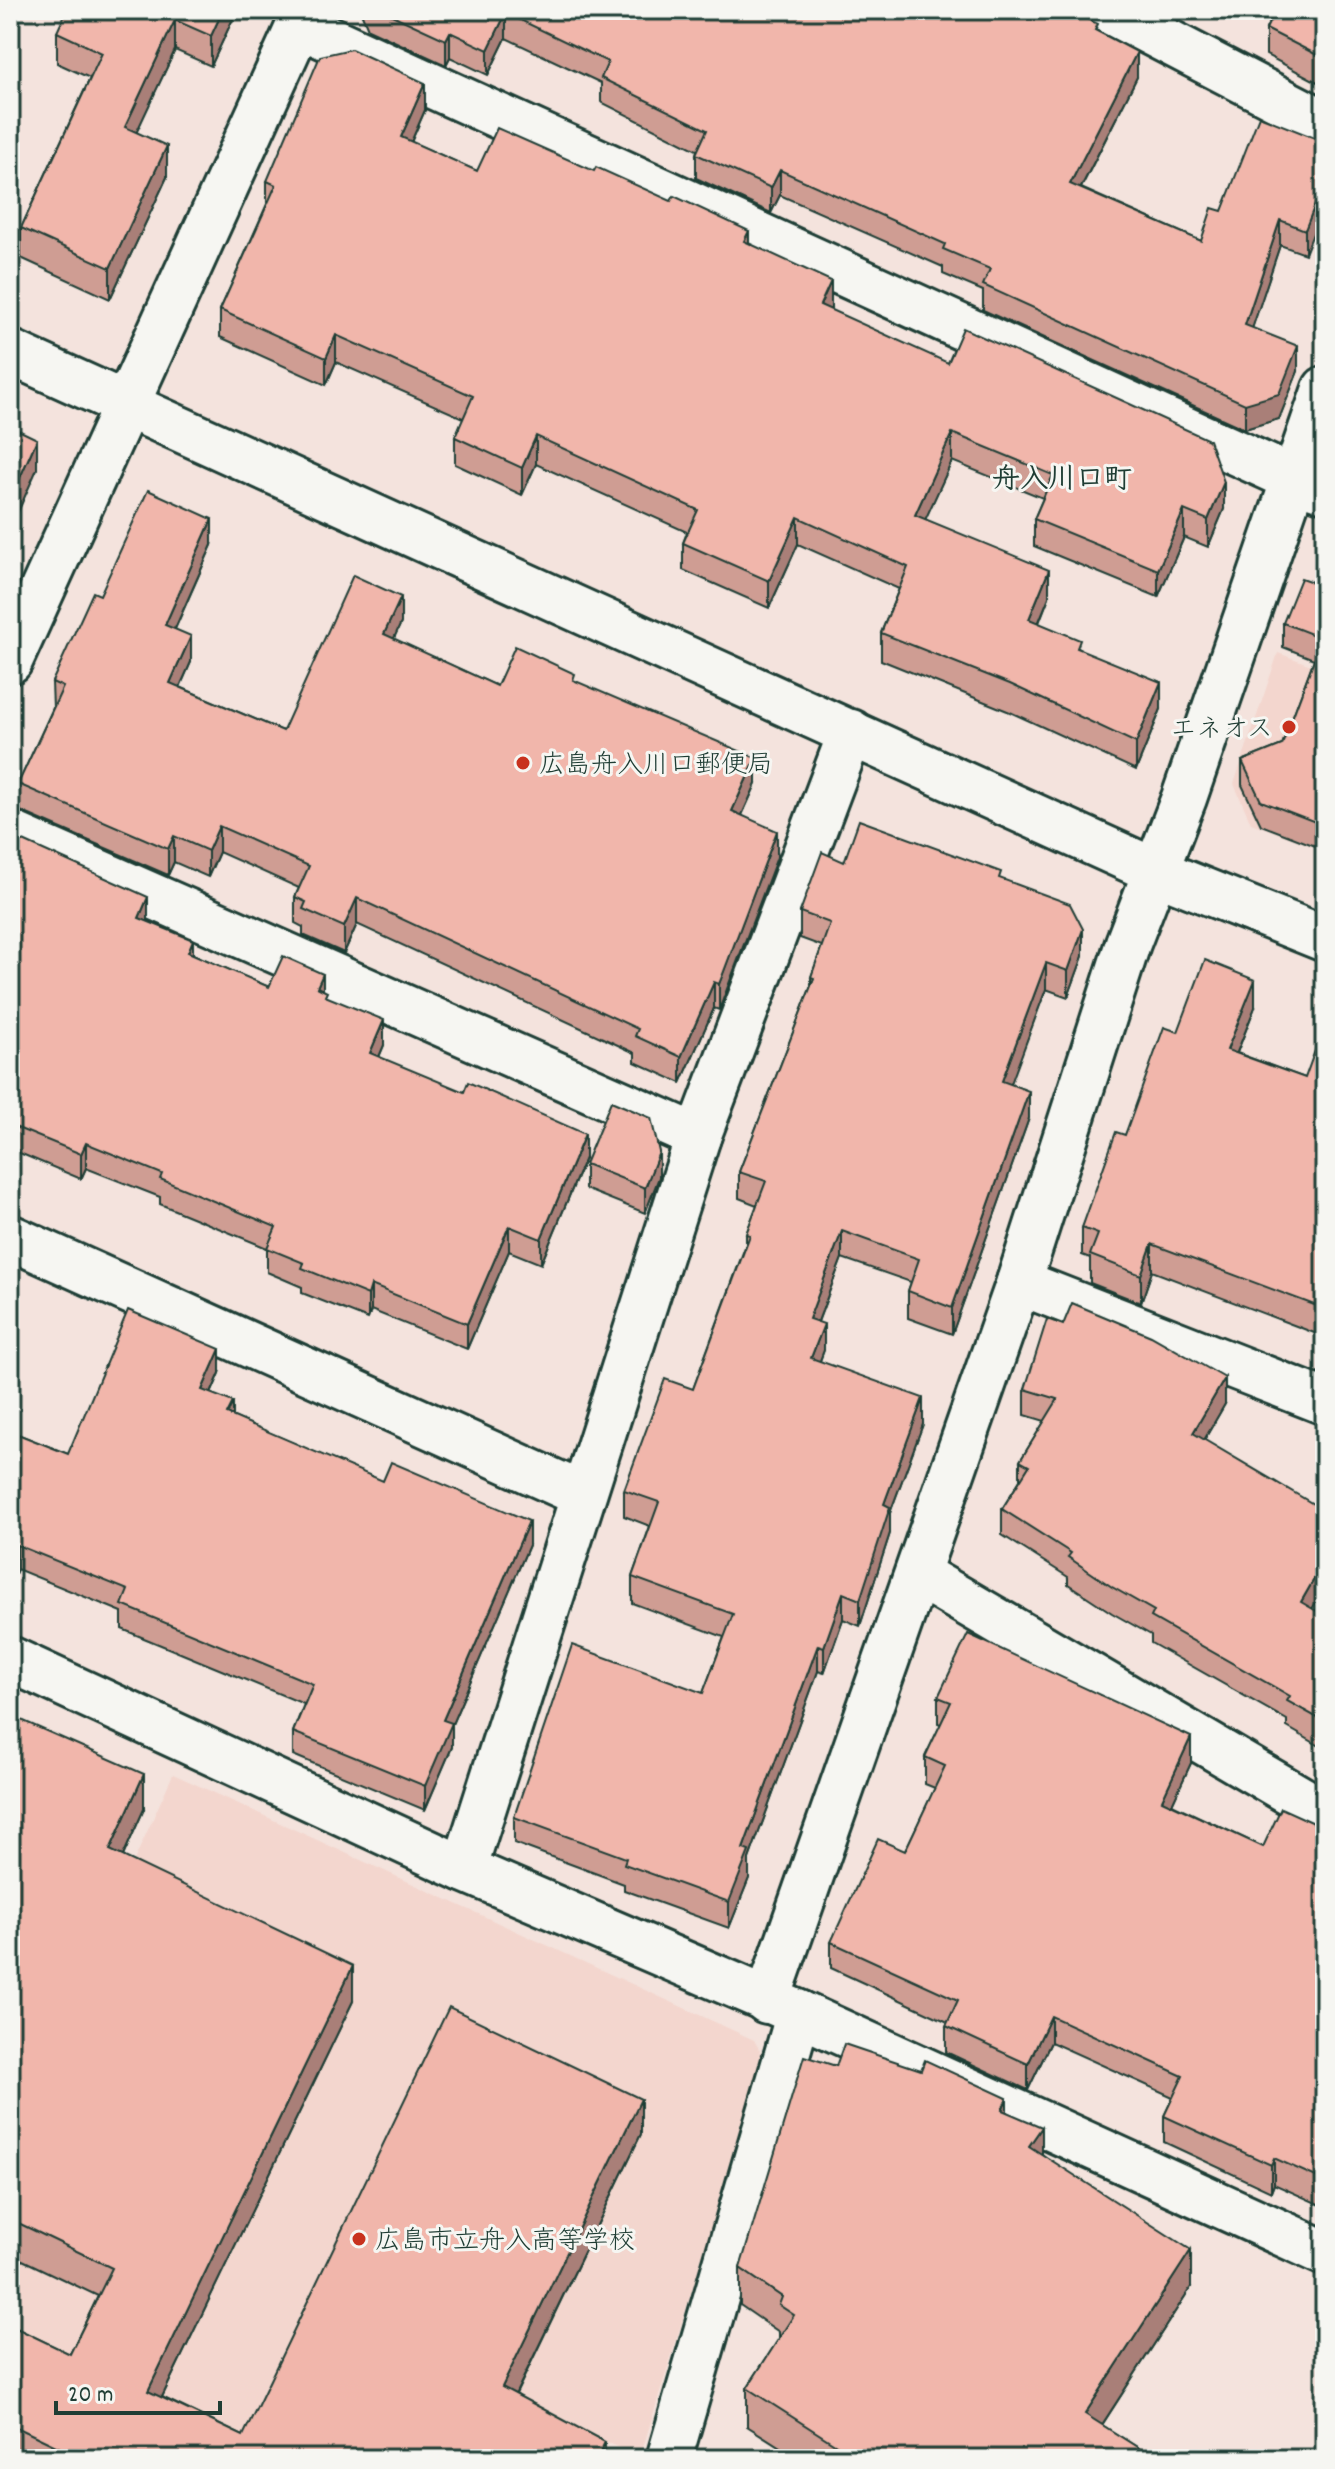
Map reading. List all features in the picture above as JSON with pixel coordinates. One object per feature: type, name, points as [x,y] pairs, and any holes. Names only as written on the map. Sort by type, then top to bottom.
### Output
[{"type":"street","points":[[1107,10],[1325,123]]},
{"type":"street","points":[[10,661],[303,17],[1310,484]]},
{"type":"street","points":[[10,352],[1155,871],[1325,939]]},
{"type":"street","points":[[669,2459],[783,2007],[919,1575],[1019,1282],[1128,943],[1310,484],[1325,389]]},
{"type":"street","points":[[464,1869],[581,1494],[698,1137],[851,732]]},
{"type":"street","points":[[10,833],[698,1137]]},
{"type":"street","points":[[10,1237],[581,1494]]},
{"type":"street","points":[[1019,1282],[1325,1402]]},
{"type":"street","points":[[919,1575],[1325,1813]]},
{"type":"street","points":[[10,1659],[464,1869],[783,2007],[1325,2253]]},
{"type":"shaded area","name":"エネオス","points":[[1278,653],[1325,670],[1325,851],[1251,823],[1234,784]]},
{"type":"shaded area","name":"広島市立舟入高等学校","points":[[173,1774],[754,2040],[764,2058],[640,2457],[557,2421],[10,2459],[10,1918],[93,1952]]},
{"type":"building","points":[[67,10],[223,10],[211,36],[175,20],[125,127],[167,146],[110,268],[21,228],[102,53],[57,32]]},
{"type":"building","points":[[381,10],[1068,10],[1098,24],[1095,30],[1137,52],[1070,184],[1201,241],[1212,208],[1222,211],[1259,116],[1325,142],[1325,179],[1305,230],[1280,220],[1245,325],[1298,346],[1279,394],[1245,404],[983,285],[990,269],[943,249],[945,244],[780,170],[771,188],[696,154],[707,130],[601,78],[608,62],[506,13],[488,50],[450,32],[446,40]]},
{"type":"building","points":[[1275,10],[1325,10],[1325,59],[1266,29]]},
{"type":"building","points":[[351,49],[425,83],[401,137],[477,171],[497,128],[671,201],[674,196],[749,231],[744,241],[831,281],[820,305],[948,363],[963,328],[1209,440],[1224,482],[1208,520],[1184,510],[1158,570],[1034,519],[1053,475],[952,433],[915,515],[1049,570],[1029,619],[1080,640],[1077,648],[1161,682],[1136,743],[1010,684],[881,633],[908,567],[798,517],[769,581],[683,543],[698,510],[536,436],[522,468],[455,437],[473,396],[336,335],[326,358],[220,310],[276,185],[267,181],[320,56]]},
{"type":"building","points":[[10,426],[37,439],[10,500]]},
{"type":"building","points":[[148,490],[212,519],[165,625],[191,636],[170,683],[283,731],[353,575],[401,597],[384,634],[497,686],[515,646],[575,674],[573,680],[756,758],[732,811],[777,831],[719,984],[714,982],[681,1057],[635,1036],[638,1029],[357,898],[344,927],[303,909],[306,902],[295,897],[309,866],[219,826],[208,851],[174,836],[168,849],[18,784],[63,687],[52,682],[93,592],[100,595]]},
{"type":"building","points":[[1325,566],[1325,806],[1318,823],[1261,801],[1242,761],[1282,745],[1322,638],[1283,623],[1301,578],[1318,584]]},
{"type":"building","points":[[859,820],[1001,872],[999,878],[1070,904],[1083,929],[1068,971],[1046,963],[1002,1081],[1029,1091],[952,1308],[908,1291],[919,1259],[842,1231],[809,1319],[824,1324],[811,1358],[923,1398],[884,1504],[890,1507],[860,1600],[843,1593],[824,1647],[818,1645],[743,1849],[749,1851],[729,1902],[624,1864],[626,1858],[514,1817],[572,1645],[703,1693],[733,1614],[632,1577],[659,1502],[624,1490],[665,1379],[693,1389],[750,1235],[746,1234],[766,1181],[739,1172],[814,978],[811,977],[830,923],[800,912],[822,852],[844,862]]},
{"type":"building","points":[[10,835],[148,897],[139,918],[193,940],[188,952],[269,987],[283,956],[323,974],[317,987],[327,992],[325,996],[384,1020],[370,1053],[464,1092],[468,1082],[585,1134],[541,1239],[509,1226],[467,1324],[371,1285],[368,1295],[302,1268],[304,1263],[267,1248],[276,1227],[160,1179],[162,1174],[86,1143],[81,1154],[10,1125]]},
{"type":"building","points":[[1205,960],[1255,980],[1227,1050],[1305,1078],[1317,1045],[1325,1048],[1325,1309],[1152,1244],[1141,1275],[1090,1255],[1098,1234],[1082,1228],[1116,1132],[1125,1135],[1164,1027],[1178,1032]]},
{"type":"building","points":[[611,1101],[651,1118],[659,1152],[645,1188],[585,1164]]},
{"type":"building","points":[[10,1253],[17,1256],[10,1274]]},
{"type":"building","points":[[1072,1303],[1151,1336],[1225,1378],[1193,1433],[1325,1511],[1325,1560],[1301,1602],[1325,1616],[1325,1722],[1287,1701],[1290,1696],[1151,1617],[1154,1611],[1112,1587],[1068,1557],[1071,1553],[1002,1509],[1029,1466],[1020,1461],[1058,1399],[1025,1389],[1047,1319],[1063,1325]]},
{"type":"building","points":[[128,1310],[220,1349],[202,1390],[233,1402],[227,1414],[383,1481],[391,1462],[529,1521],[443,1720],[452,1723],[425,1786],[293,1732],[313,1684],[122,1605],[128,1590],[17,1545],[10,1562],[10,1431],[68,1454]]},
{"type":"building","points":[[968,1634],[1191,1737],[1162,1800],[1263,1847],[1281,1808],[1325,1828],[1325,2181],[1274,2158],[1271,2165],[1164,2116],[1183,2076],[1051,2016],[1028,2064],[946,2026],[958,2000],[831,1942],[878,1839],[905,1851],[945,1766],[925,1757],[951,1702],[938,1697]]},
{"type":"building","points":[[19,1719],[144,1774],[110,1850],[353,1966],[148,2391],[243,2436],[449,2007],[641,2099],[502,2387],[605,2442],[597,2459],[83,2459],[10,2424],[10,2325],[70,2354],[112,2268],[10,2219],[10,1741]]},
{"type":"building","points":[[844,2044],[921,2070],[925,2060],[1007,2098],[1002,2110],[1042,2127],[1029,2146],[1191,2250],[1085,2414],[1156,2459],[850,2459],[842,2453],[844,2450],[747,2388],[794,2315],[779,2305],[782,2297],[740,2268],[804,2056],[836,2066]]},
{"type":"place","name":"エネオス","points":[[1289,727]]},
{"type":"place","name":"広島舟入川口郵便局","points":[[523,763]]},
{"type":"place","name":"広島市立舟入高等学校","points":[[359,2239]]},
{"type":"district","name":"舟入川口町","points":[[1062,477]]}]
